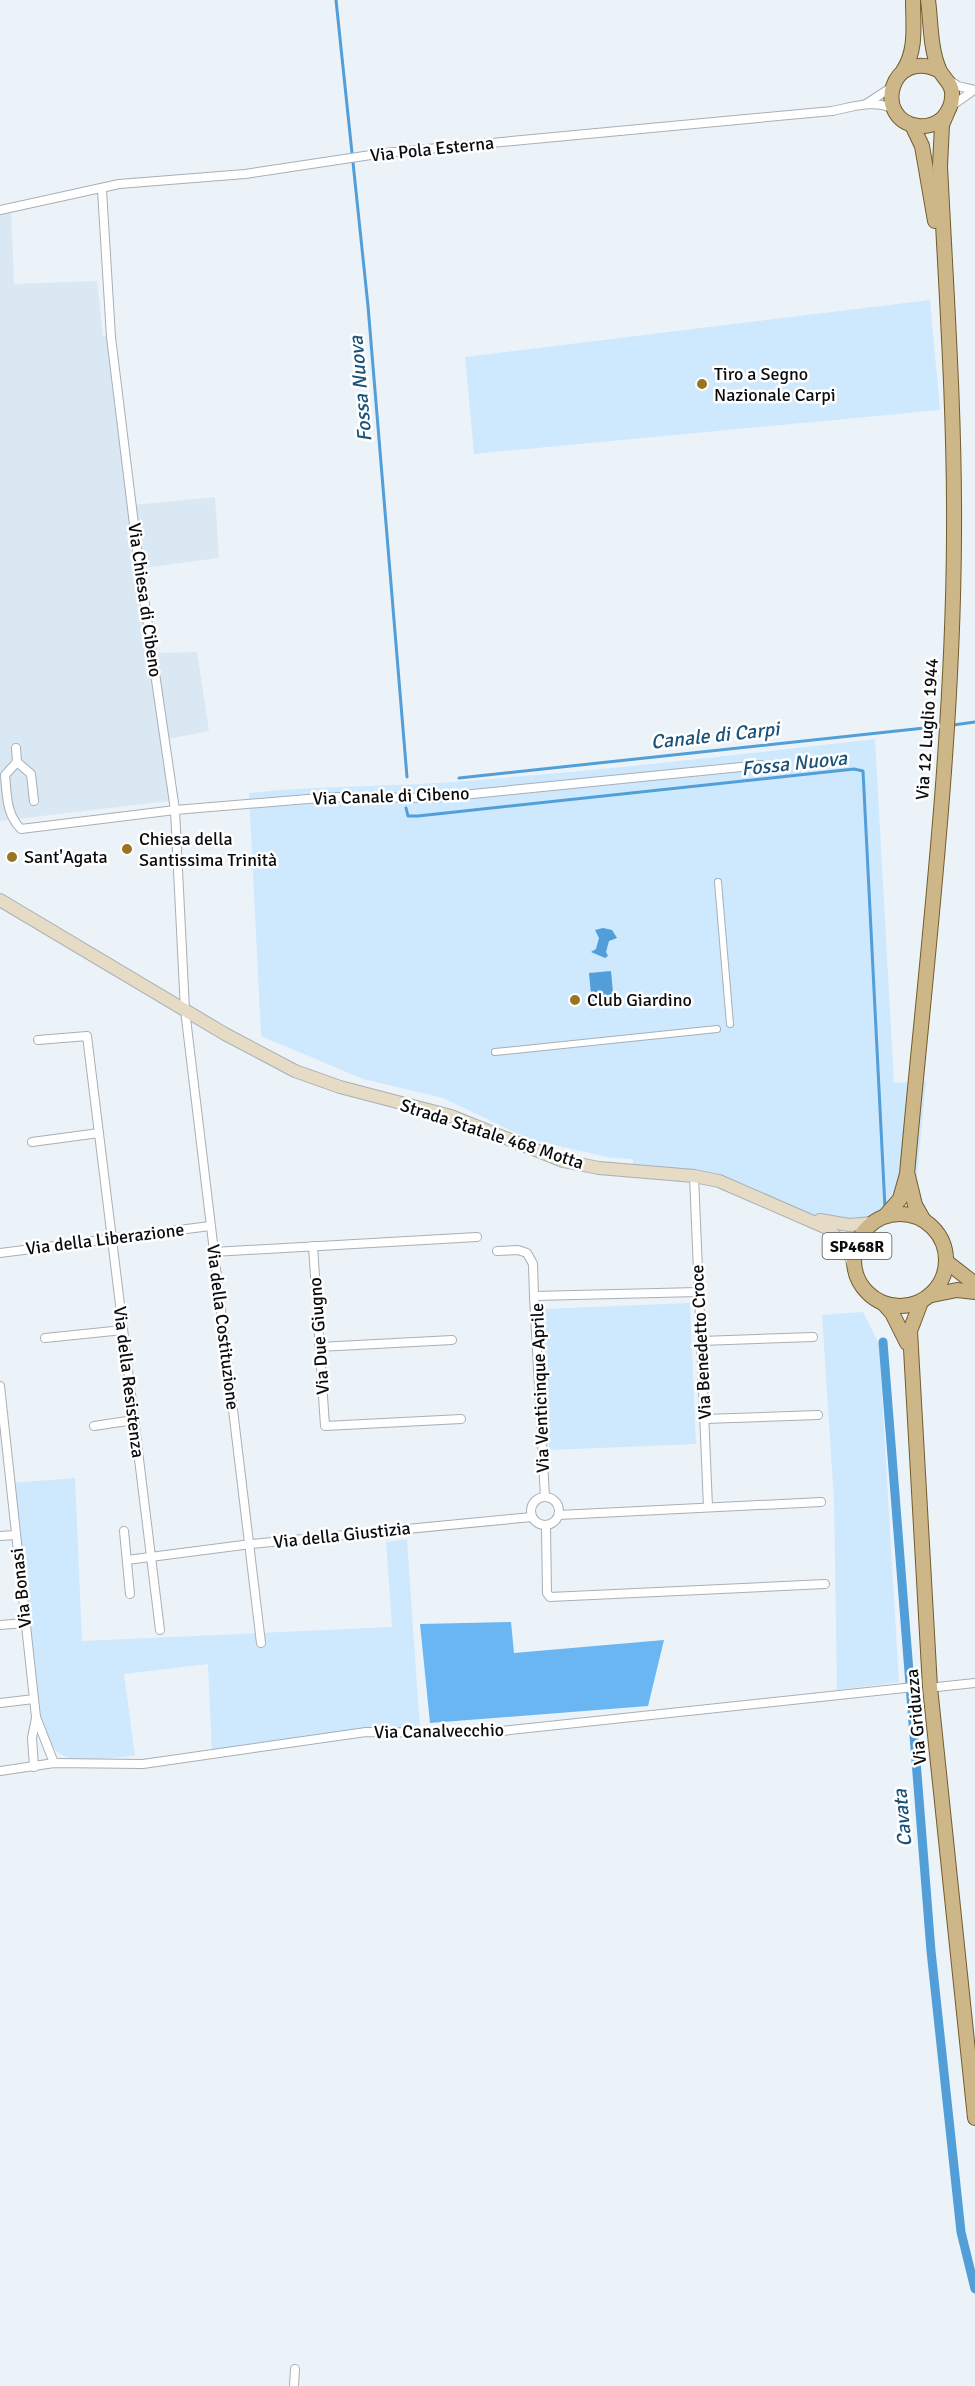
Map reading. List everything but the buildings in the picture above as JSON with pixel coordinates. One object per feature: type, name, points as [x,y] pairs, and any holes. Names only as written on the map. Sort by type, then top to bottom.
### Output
[{"type":"main road","points":[[913,0],[912,56],[892,87],[894,109],[902,119],[912,125],[929,126],[939,121],[948,111],[952,93],[943,74],[928,0]]},
{"type":"main road","points":[[903,71],[921,65],[943,74]]},
{"type":"main road","name":"Via 12 Luglio 1944","points":[[907,1174],[948,715],[954,538],[940,166],[942,125],[948,111]]},
{"type":"main road","name":"Via 12 Luglio 1944","points":[[912,125],[922,146],[946,285]]},
{"type":"main road","name":"Strada Statale 468 Motta","points":[[0,900],[185,1010],[295,1071],[340,1088],[451,1116],[562,1161],[599,1168],[694,1176],[741,1189],[810,1219]]},
{"type":"main road","points":[[885,1216],[900,1199],[907,1174]]},
{"type":"main road","points":[[907,1174],[915,1205],[923,1219],[941,1237],[947,1262],[940,1285],[926,1298]]},
{"type":"main road","name":"SP468R","points":[[884,1304],[864,1289],[854,1266],[858,1242],[872,1223],[885,1216],[904,1214],[923,1219]]},
{"type":"main road","points":[[810,1219],[849,1225],[872,1223]]},
{"type":"main road","points":[[810,1219],[840,1238],[848,1249],[854,1266]]},
{"type":"main road","points":[[947,1262],[975,1284]]},
{"type":"main road","points":[[884,1304],[909,1306],[950,1290],[975,1292]]},
{"type":"main road","name":"Via Griduzza","points":[[926,1298],[909,1331],[930,1687],[975,2118]]},
{"type":"main road","name":"Via Griduzza","points":[[884,1304],[892,1313],[910,1348]]},
{"type":"street","points":[[943,74],[958,86],[974,90]]},
{"type":"street","name":"Via Pola Esterna","points":[[866,104],[892,87]]},
{"type":"street","points":[[948,111],[974,90]]},
{"type":"street","name":"Via Pola Esterna","points":[[0,210],[102,190],[119,184],[245,174],[372,155],[832,111],[866,104],[884,105],[894,109]]},
{"type":"street","name":"Via Chiesa di Cibeno","points":[[102,190],[111,337],[138,557],[175,810],[185,1010]]},
{"type":"street","points":[[16,748],[17,762],[31,774],[34,801]]},
{"type":"street","name":"Via Canale di Cibeno","points":[[17,762],[5,775],[9,809],[13,820],[21,829],[175,810],[332,797],[432,798],[761,765]]},
{"type":"street","points":[[718,882],[730,1024]]},
{"type":"street","name":"Via della Costituzione","points":[[185,1010],[213,1252],[251,1544],[261,1643]]},
{"type":"street","points":[[495,1052],[717,1029]]},
{"type":"street","name":"Via della Resistenza","points":[[38,1040],[87,1036],[160,1630]]},
{"type":"street","points":[[32,1142],[99,1134]]},
{"type":"street","name":"Via Benedetto Croce","points":[[694,1176],[708,1507]]},
{"type":"street","name":"Via della Liberazione","points":[[0,1253],[210,1226]]},
{"type":"street","points":[[213,1252],[477,1237]]},
{"type":"street","name":"Via Due Giugno","points":[[313,1246],[325,1426],[461,1419]]},
{"type":"street","points":[[497,1251],[518,1250],[527,1253],[533,1264],[534,1296]]},
{"type":"street","name":"Via Venticinque Aprile","points":[[545,1497],[534,1296],[698,1292]]},
{"type":"street","points":[[45,1338],[123,1330]]},
{"type":"street","points":[[701,1341],[813,1337]]},
{"type":"street","points":[[319,1347],[452,1340]]},
{"type":"street","name":"Via Bonasi","points":[[0,1386],[3,1432],[36,1718],[54,1763]]},
{"type":"street","points":[[704,1419],[818,1415]]},
{"type":"street","points":[[94,1426],[134,1420]]},
{"type":"street","points":[[545,1497],[556,1502],[559,1515],[557,1520],[546,1526],[540,1525],[532,1517],[532,1506],[545,1497]]},
{"type":"street","points":[[559,1515],[821,1502]]},
{"type":"street","name":"Via della Giustizia","points":[[127,1560],[251,1544],[532,1517]]},
{"type":"street","points":[[546,1526],[547,1593],[550,1597],[825,1584]]},
{"type":"street","points":[[124,1532],[130,1594]]},
{"type":"street","points":[[0,1536],[15,1535]]},
{"type":"street","points":[[0,1625],[25,1623]]},
{"type":"street","points":[[937,1687],[975,1683]]},
{"type":"street","name":"Via Canalvecchio","points":[[0,1771],[54,1763],[143,1764],[366,1732],[483,1733],[914,1687]]},
{"type":"street","points":[[0,1703],[34,1699]]},
{"type":"street","name":"Via Bonasi","points":[[34,1767],[32,1738],[36,1718]]},
{"type":"street","points":[[294,2386],[295,2369]]},
{"type":"shaded area","points":[[11,209],[14,284],[97,281],[103,336],[109,336],[133,505],[215,497],[219,558],[143,568],[156,653],[197,652],[209,731],[167,739],[178,800],[0,821],[0,211]]},
{"type":"shaded area","name":"Tiro a Segno Nazionale Carpi","points":[[930,300],[940,410],[474,454],[465,357]]},
{"type":"shaded area","name":"Club Giardino","points":[[875,739],[894,1083],[926,1081],[916,1186],[869,1218],[850,1220],[836,1237],[710,1182],[633,1174],[633,1159],[611,1158],[529,1139],[443,1098],[363,1079],[261,1036],[249,793],[518,777]]},
{"type":"shaded area","points":[[603,928],[612,930],[617,938],[609,941],[606,952],[608,956],[605,958],[591,952],[596,949],[599,938],[595,930]]},
{"type":"shaded area","points":[[611,971],[614,1004],[592,1005],[589,973]]},
{"type":"shaded area","points":[[690,1303],[696,1444],[549,1450],[543,1309]]},
{"type":"shaded area","points":[[863,1312],[879,1344],[899,1682],[837,1690],[834,1500],[822,1315]]},
{"type":"shaded area","points":[[75,1478],[82,1641],[392,1627],[386,1542],[407,1539],[420,1730],[212,1753],[208,1664],[124,1674],[135,1756],[78,1759],[66,1757],[56,1751],[48,1740],[41,1723],[35,1699],[11,1483]]},
{"type":"shaded area","points":[[511,1622],[514,1653],[664,1640],[648,1706],[430,1723],[420,1624]]},
{"type":"waterway","name":"Fossa Nuova","points":[[336,0],[368,306],[407,777]]},
{"type":"waterway","name":"Canale di Carpi","points":[[953,725],[975,722]]},
{"type":"waterway","name":"Canale di Carpi","points":[[459,778],[943,726]]},
{"type":"waterway","name":"Fossa Nuova","points":[[406,808],[408,816],[418,816],[854,769],[863,771],[885,1208]]},
{"type":"waterway","name":"Cavata","points":[[883,1342],[931,1951],[961,2232],[975,2289]]},
{"type":"place","name":"Tiro a Segno Nazionale Carpi","points":[[702,384]]},
{"type":"place","name":"Chiesa della Santissima Trinità","points":[[127,849]]},
{"type":"place","name":"Sant'Agata","points":[[12,857]]},
{"type":"place","name":"Club Giardino","points":[[575,1000]]}]
